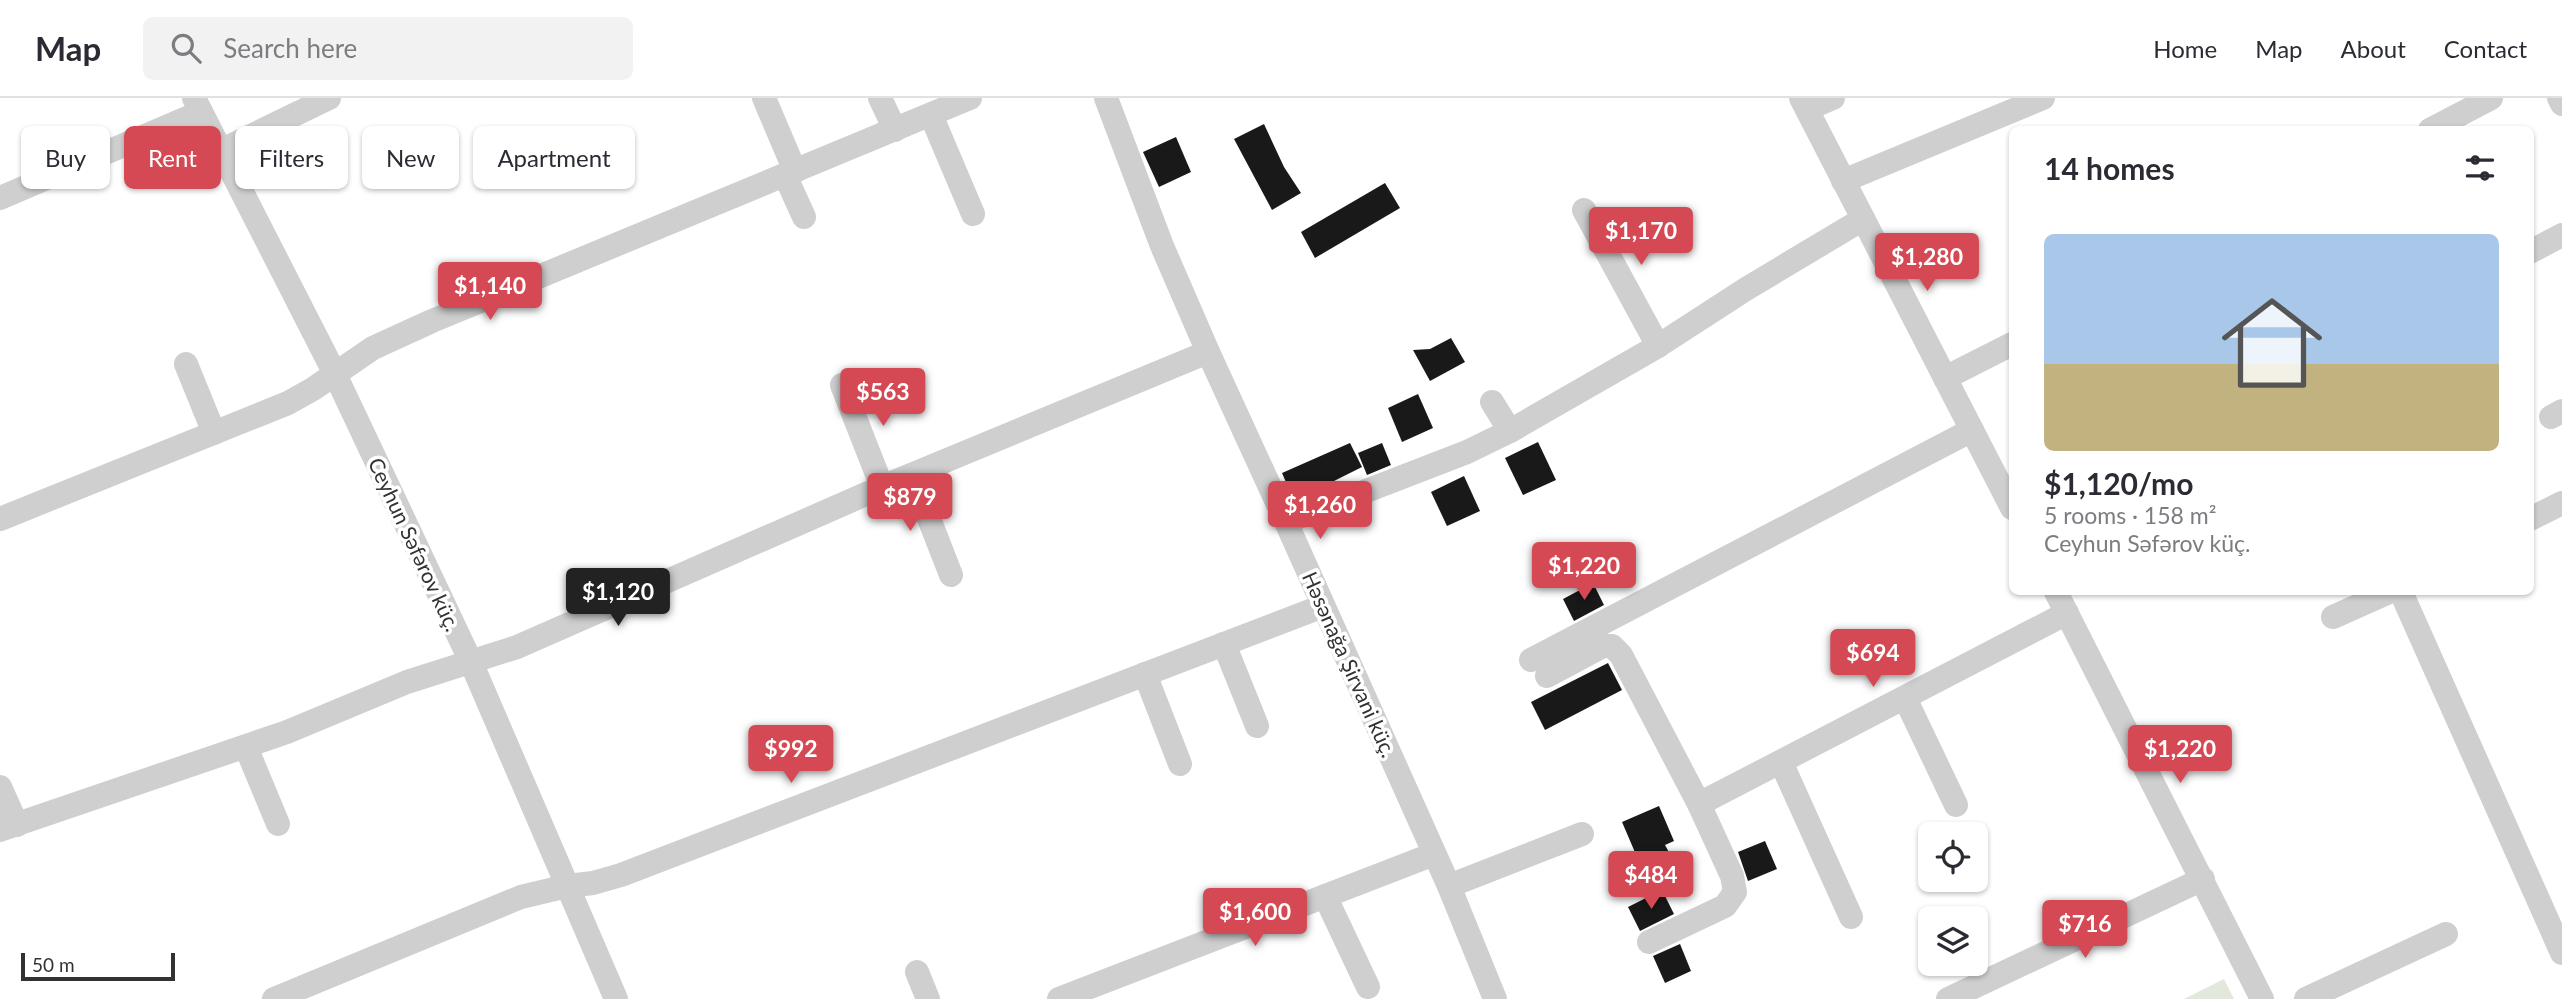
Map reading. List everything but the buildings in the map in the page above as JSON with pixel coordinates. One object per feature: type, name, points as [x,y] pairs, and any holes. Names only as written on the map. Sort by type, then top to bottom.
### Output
[{"type":"street","points":[[221,150],[329,98]]},
{"type":"street","points":[[764,98],[804,217]]},
{"type":"street","points":[[880,98],[895,130]]},
{"type":"street","points":[[0,519],[288,403],[373,348],[432,321],[970,98]]},
{"type":"street","name":"Həsənağa Şirvani küç.","points":[[1106,98],[1162,246],[1449,886],[1495,999]]},
{"type":"street","points":[[1833,98],[1804,103],[2009,502]]},
{"type":"street","points":[[1843,181],[2043,98]]},
{"type":"street","points":[[2438,126],[2491,98]]},
{"type":"street","points":[[2559,98],[2562,104]]},
{"type":"street","points":[[0,198],[197,105]]},
{"type":"street","name":"Ceyhun Səfərov küç.","points":[[197,105],[208,126]]},
{"type":"street","points":[[931,115],[973,214]]},
{"type":"street","name":"Ceyhun Səfərov küç.","points":[[221,152],[335,374],[471,662],[616,999]]},
{"type":"street","points":[[1584,210],[1658,346]]},
{"type":"street","points":[[1286,522],[1466,452],[1510,431],[1658,346],[1746,289],[1863,219]]},
{"type":"street","points":[[2534,250],[2562,235]]},
{"type":"street","points":[[1945,378],[2009,346]]},
{"type":"street","points":[[0,787],[8,827],[246,747],[407,682],[517,648],[882,487],[1208,352]]},
{"type":"street","points":[[186,364],[214,433]]},
{"type":"street","points":[[842,385],[882,487]]},
{"type":"street","points":[[1492,402],[1510,431]]},
{"type":"street","points":[[1649,942],[1725,906],[1735,892],[1732,876],[1699,804],[1621,655],[1612,646],[1603,646],[1539,668],[1972,430]]},
{"type":"street","points":[[912,475],[951,575]]},
{"type":"street","points":[[2534,517],[2561,506]]},
{"type":"street","points":[[2333,617],[2382,595]]},
{"type":"street","points":[[2401,595],[2562,953]]},
{"type":"street","points":[[1699,804],[1905,698],[2061,602],[2262,999]]},
{"type":"street","points":[[274,999],[521,897],[621,875],[1323,606]]},
{"type":"street","points":[[1224,644],[1257,726]]},
{"type":"street","points":[[1145,674],[1180,764]]},
{"type":"street","points":[[1905,698],[1956,805]]},
{"type":"street","points":[[246,747],[278,824]]},
{"type":"street","points":[[1780,762],[1851,917]]},
{"type":"street","points":[[1449,886],[1582,834]]},
{"type":"street","points":[[1059,999],[1098,992],[1434,854]]},
{"type":"street","points":[[1948,999],[2203,879]]},
{"type":"street","points":[[1325,897],[1368,988]]},
{"type":"street","points":[[2306,999],[2446,934]]},
{"type":"street","points":[[917,972],[928,999]]},
{"type":"shaded area","points":[[2224,979],[2234,999],[2184,999]]}]
